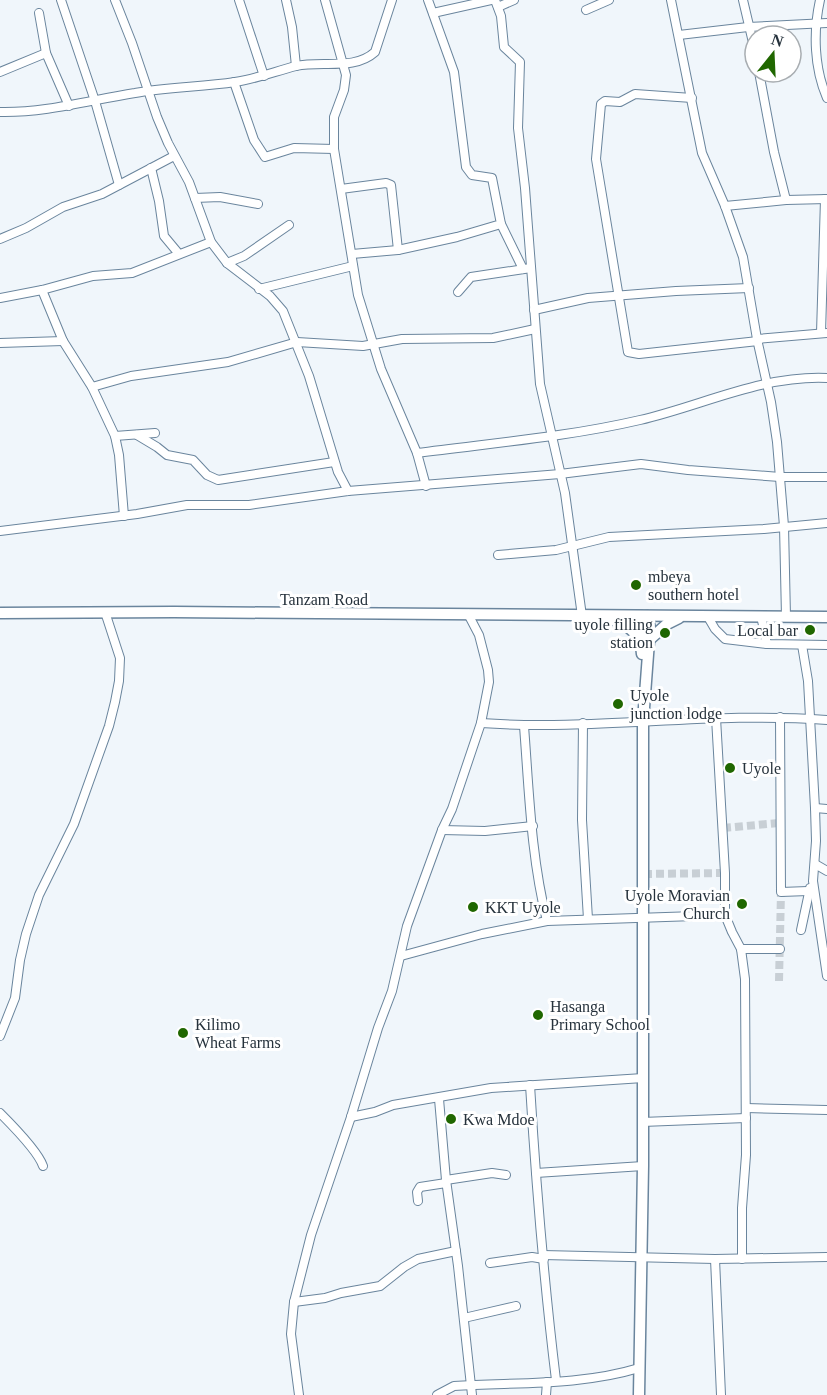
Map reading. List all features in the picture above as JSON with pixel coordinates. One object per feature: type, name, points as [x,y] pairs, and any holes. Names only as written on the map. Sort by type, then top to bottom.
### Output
[{"type":"highway","name":"Tanzam Road","points":[[0,613],[827,617]]},
{"type":"highway","points":[[605,616],[626,624],[645,644]]},
{"type":"highway","points":[[639,1395],[643,1166],[645,644],[639,627],[644,616]]},
{"type":"highway","points":[[645,644],[652,635],[667,624],[682,617]]},
{"type":"street","points":[[61,0],[95,100],[119,185]]},
{"type":"street","points":[[115,0],[147,91],[174,156],[184,171],[212,242],[227,263],[278,303],[297,342],[334,462],[341,481],[348,491]]},
{"type":"street","points":[[239,0],[264,76]]},
{"type":"street","points":[[286,0],[292,27],[296,66]]},
{"type":"street","points":[[325,0],[339,54],[344,64],[346,83],[334,117],[334,149],[358,295],[381,369],[417,453],[426,486]]},
{"type":"street","points":[[0,112],[69,106],[147,91],[234,82],[296,66],[344,64],[361,60],[375,52],[392,0]]},
{"type":"street","points":[[428,0],[454,72],[466,167],[472,175],[492,178],[501,224],[527,269]]},
{"type":"street","points":[[433,13],[514,0]]},
{"type":"street","points":[[586,10],[609,0]]},
{"type":"street","points":[[670,0],[702,153],[739,244],[776,427],[784,526],[786,617]]},
{"type":"street","points":[[743,0],[747,24]]},
{"type":"street","points":[[820,0],[816,24],[818,68],[827,98]]},
{"type":"street","points":[[495,2],[502,24],[504,47],[520,62],[518,128],[527,269],[534,310],[540,384],[561,474],[582,616]]},
{"type":"street","points":[[39,13],[46,53],[69,106]]},
{"type":"street","points":[[803,25],[827,23]]},
{"type":"street","points":[[679,35],[743,28]]},
{"type":"street","points":[[0,72],[46,53]]},
{"type":"street","points":[[234,82],[254,140],[265,157],[294,148],[334,149]]},
{"type":"street","points":[[761,84],[786,200]]},
{"type":"street","points":[[692,98],[635,94],[621,102],[605,100],[601,104],[596,159],[628,352],[631,354],[824,333],[826,199],[725,206]]},
{"type":"street","points":[[0,239],[26,228],[63,207],[102,194],[174,156]]},
{"type":"street","points":[[151,168],[164,236],[179,254]]},
{"type":"street","points":[[341,189],[386,183],[391,185],[398,250]]},
{"type":"street","points":[[195,198],[220,197],[258,204]]},
{"type":"street","points":[[352,254],[398,250],[457,237],[501,224]]},
{"type":"street","points":[[227,263],[244,256],[289,225]]},
{"type":"street","points":[[0,298],[42,290],[80,278],[141,270],[212,242]]},
{"type":"street","points":[[259,289],[353,266]]},
{"type":"street","points":[[458,292],[471,277],[527,269]]},
{"type":"street","points":[[534,310],[574,299],[749,288]]},
{"type":"street","points":[[42,290],[63,341],[92,387],[115,436],[119,455],[124,516]]},
{"type":"street","points":[[92,387],[131,376],[228,362],[297,342],[363,346],[402,339],[493,338],[535,330]]},
{"type":"street","points":[[0,343],[63,341]]},
{"type":"street","points":[[417,453],[552,436],[655,417],[767,384],[827,378]]},
{"type":"street","points":[[115,436],[155,433]]},
{"type":"street","points":[[137,435],[167,455],[196,462],[207,475],[218,480],[334,462]]},
{"type":"street","points":[[0,531],[124,516],[187,505],[249,505],[348,491],[561,474],[641,464],[780,477],[827,477]]},
{"type":"street","points":[[498,555],[548,551],[609,537],[827,524]]},
{"type":"street","points":[[0,1036],[15,998],[26,934],[39,895],[74,824],[109,726],[115,702],[120,658],[105,612]]},
{"type":"street","points":[[299,1395],[291,1334],[294,1302],[311,1235],[392,991],[405,933],[442,830],[453,809],[481,723],[489,682],[488,670],[479,634],[468,614]]},
{"type":"street","points":[[761,616],[767,644]]},
{"type":"street","points":[[708,617],[725,639],[767,644],[827,645]]},
{"type":"street","points":[[802,645],[808,681],[815,808],[816,841],[813,881],[827,976]]},
{"type":"street","points":[[481,723],[524,726],[780,717],[827,720]]},
{"type":"street","points":[[780,717],[782,892],[808,891]]},
{"type":"street","points":[[716,718],[726,915],[741,949],[745,979],[746,1118],[742,1259]]},
{"type":"street","points":[[583,723],[582,820],[588,919]]},
{"type":"street","points":[[524,726],[533,826],[542,901],[547,921]]},
{"type":"street","points":[[815,808],[827,809]]},
{"type":"street","points":[[442,830],[485,831],[533,826]]},
{"type":"street","points":[[815,864],[827,870]]},
{"type":"street","points":[[801,930],[808,891],[813,881]]},
{"type":"street","points":[[401,956],[482,934],[547,921],[726,915]]},
{"type":"street","points":[[741,949],[780,950]]},
{"type":"street","points":[[351,1117],[393,1106],[491,1088],[643,1078]]},
{"type":"street","points":[[530,1086],[545,1291],[556,1380]]},
{"type":"street","points":[[439,1098],[446,1181],[472,1391]]},
{"type":"street","points":[[746,1108],[827,1110]]},
{"type":"street","points":[[0,1113],[18,1132],[43,1166]]},
{"type":"street","points":[[642,1122],[746,1118]]},
{"type":"street","points":[[536,1173],[643,1166]]},
{"type":"street","points":[[418,1201],[417,1192],[420,1187],[492,1173],[506,1175]]},
{"type":"street","points":[[294,1302],[380,1286],[418,1259],[456,1251]]},
{"type":"street","points":[[490,1263],[532,1257],[742,1259],[827,1257]]},
{"type":"street","points":[[715,1259],[721,1395]]},
{"type":"street","points":[[464,1318],[516,1306]]},
{"type":"street","points":[[437,1395],[454,1386],[472,1391],[612,1375],[639,1368]]},
{"type":"street","points":[[546,1395],[547,1382]]},
{"type":"tunnel","points":[[723,828],[779,823]]},
{"type":"tunnel","points":[[644,874],[725,873]]},
{"type":"tunnel","points":[[779,981],[781,892]]},
{"type":"place","name":"mbeya southern hotel","points":[[636,585]]},
{"type":"place","name":"Local bar","points":[[810,630]]},
{"type":"place","name":"uyole filling station","points":[[665,633]]},
{"type":"place","name":"Uyole junction lodge","points":[[618,704]]},
{"type":"place","name":"Uyole","points":[[730,768]]},
{"type":"place","name":"Uyole Moravian Church","points":[[742,904]]},
{"type":"place","name":"KKT Uyole","points":[[473,907]]},
{"type":"place","name":"Hasanga Primary School","points":[[538,1015]]},
{"type":"place","name":"Kilimo Wheat Farms","points":[[183,1033]]},
{"type":"place","name":"Kwa Mdoe","points":[[451,1119]]}]
